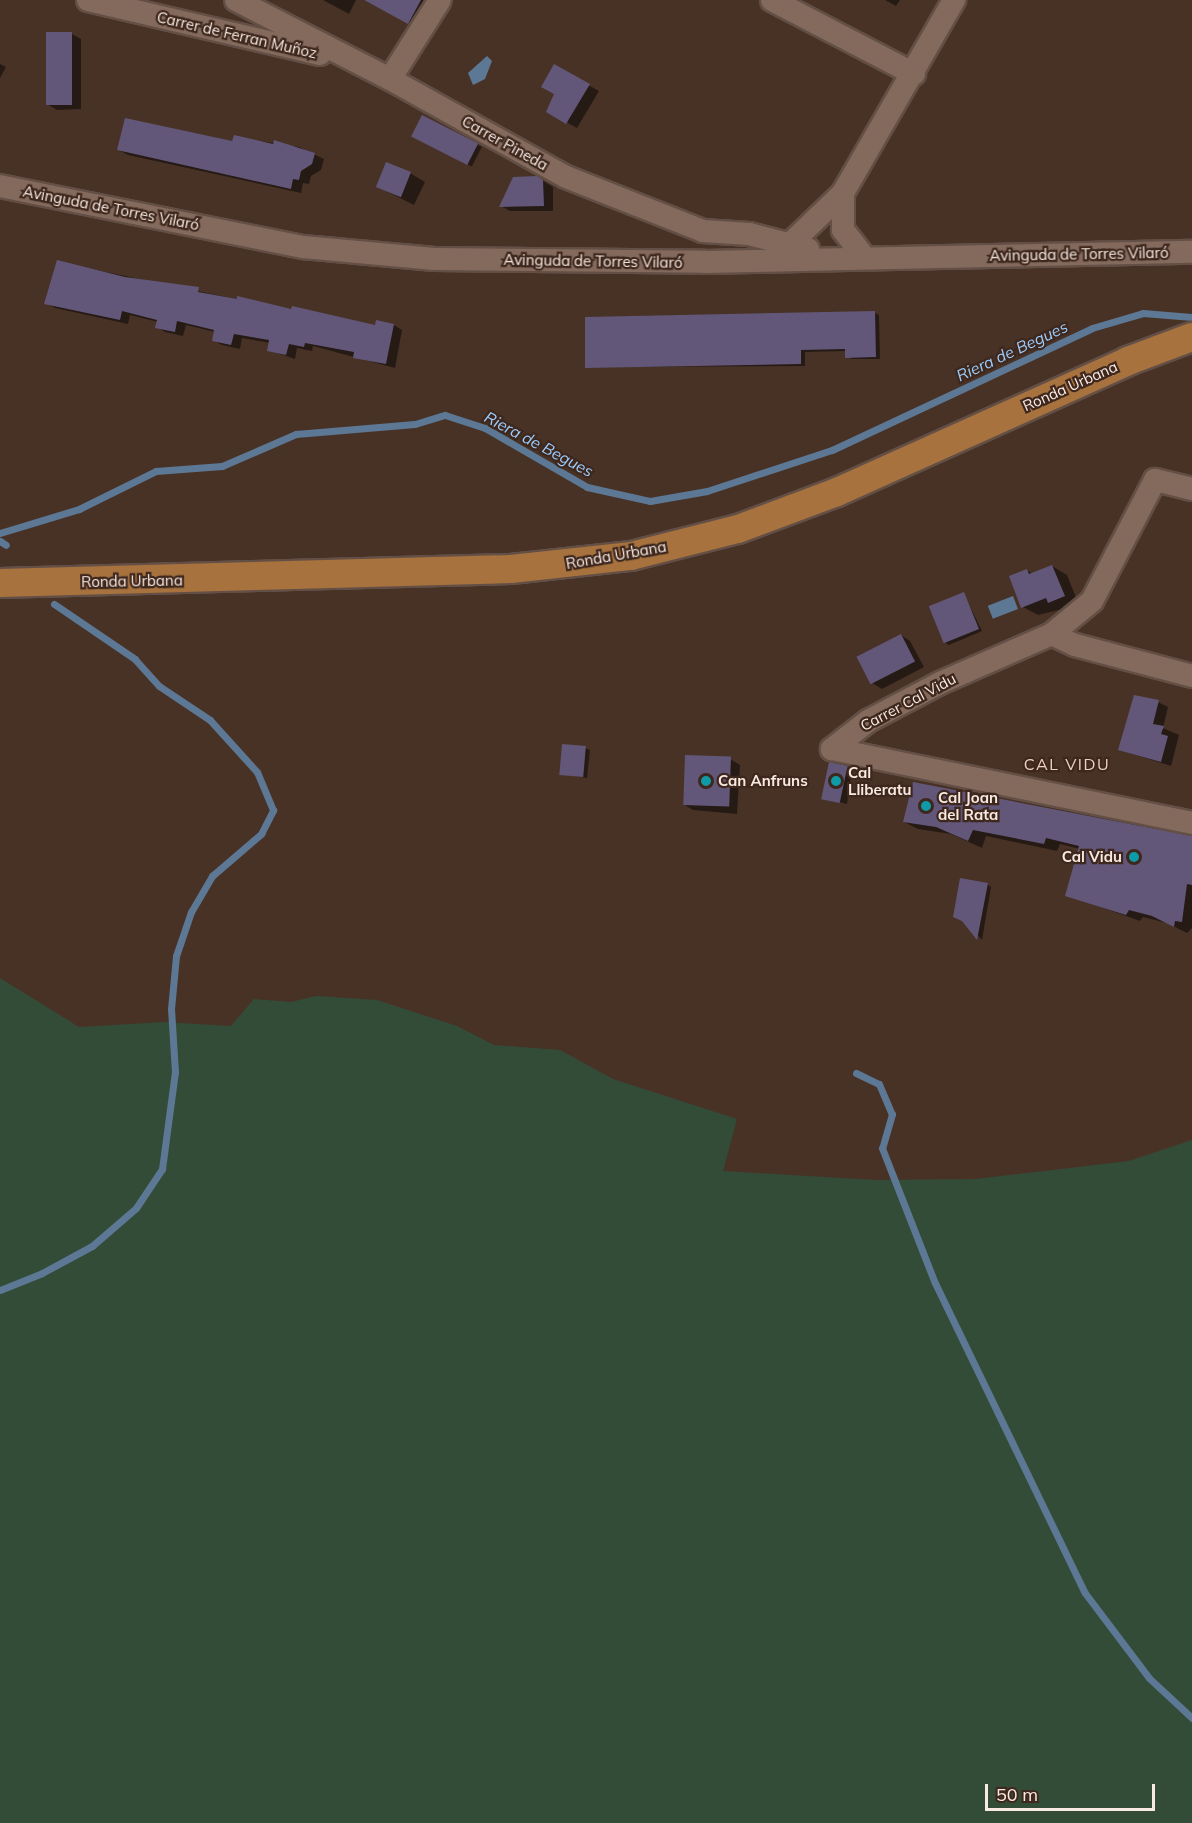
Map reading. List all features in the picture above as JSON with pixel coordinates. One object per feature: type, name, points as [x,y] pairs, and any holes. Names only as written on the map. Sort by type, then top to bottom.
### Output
[{"type":"main road","name":"Ronda Urbana","points":[[0,583],[511,569],[631,556],[738,529],[837,492],[1128,361],[1192,337]]},
{"type":"street","name":"Carrer de Ferran Muñoz","points":[[88,0],[351,62]]},
{"type":"street","name":"Carrer Pineda","points":[[236,0],[351,62],[390,79],[566,177],[647,211],[702,231],[749,234],[788,246],[866,258]]},
{"type":"street","points":[[390,79],[440,0]]},
{"type":"street","points":[[772,0],[914,74]]},
{"type":"street","points":[[788,246],[843,193],[914,74],[954,0]]},
{"type":"street","name":"Avinguda de Torres Vilaró","points":[[0,186],[303,247],[434,259],[683,262],[1192,252]]},
{"type":"street","points":[[843,193],[843,230],[866,258]]},
{"type":"street","name":"Carrer Cal Vidu","points":[[1192,489],[1155,480],[1092,601],[1053,634],[868,720],[832,749],[1192,823]]},
{"type":"street","points":[[1053,634],[1075,645],[1192,676]]},
{"type":"green space","points":[[0,978],[79,1027],[164,1022],[231,1026],[254,999],[291,1002],[316,996],[377,1000],[457,1026],[494,1045],[560,1050],[613,1079],[737,1119],[723,1171],[875,1180],[976,1179],[1129,1161],[1192,1140],[1192,1823],[0,1823]]},
{"type":"water","points":[[487,56],[492,61],[485,79],[473,85],[468,73]]},
{"type":"water","points":[[1013,596],[1018,609],[993,619],[988,606]]},
{"type":"building","points":[[364,0],[421,0],[408,24]]},
{"type":"building","points":[[46,32],[72,32],[72,105],[46,105]]},
{"type":"building","points":[[554,64],[590,84],[566,124],[546,112],[554,94],[541,87]]},
{"type":"building","points":[[422,115],[478,144],[467,165],[411,136]]},
{"type":"building","points":[[125,118],[232,141],[234,135],[273,144],[274,140],[315,153],[312,164],[301,171],[299,180],[293,179],[291,189],[117,150]]},
{"type":"building","points":[[386,162],[411,172],[401,197],[376,187]]},
{"type":"building","points":[[537,176],[543,180],[544,206],[499,207],[513,177]]},
{"type":"building","points":[[57,260],[125,277],[199,287],[198,292],[237,299],[237,296],[291,309],[292,306],[375,325],[376,320],[394,324],[386,364],[353,358],[354,352],[305,343],[304,347],[289,344],[286,355],[267,351],[269,340],[234,334],[231,345],[212,341],[214,330],[177,321],[175,332],[155,328],[157,320],[122,311],[120,320],[44,304]]},
{"type":"building","points":[[875,311],[876,357],[845,358],[845,349],[801,350],[801,364],[585,368],[585,317]]},
{"type":"building","points":[[1052,565],[1065,596],[1048,603],[1046,598],[1021,608],[1009,576],[1027,569],[1029,574]]},
{"type":"building","points":[[964,592],[979,629],[944,643],[929,606]]},
{"type":"building","points":[[901,634],[915,662],[871,684],[856,657]]},
{"type":"building","points":[[1134,695],[1159,700],[1153,724],[1164,726],[1161,734],[1168,736],[1161,762],[1118,750]]},
{"type":"building","points":[[562,744],[586,746],[583,777],[559,775]]},
{"type":"building","name":"Can Anfruns","points":[[685,755],[731,757],[729,807],[683,805]]},
{"type":"building","name":"Cal Lliberatu","points":[[829,762],[848,766],[840,803],[821,799]]},
{"type":"building","points":[[913,782],[1192,836],[1192,885],[1187,884],[1182,922],[1175,921],[1174,927],[1152,916],[1129,910],[1126,915],[1065,896],[1079,846],[1046,838],[1044,844],[973,830],[968,841],[936,827],[903,822]]},
{"type":"building","points":[[960,878],[988,883],[977,940],[962,921],[953,917]]},
{"type":"waterway","name":"Riera de Begues","points":[[0,533],[79,509],[156,471],[222,466],[296,434],[415,424],[445,415],[485,428],[587,487],[650,501],[707,491],[832,450],[1092,328],[1143,313],[1192,317]]},
{"type":"waterway","points":[[0,541],[6,545]]},
{"type":"waterway","points":[[0,1290],[42,1273],[92,1246],[136,1208],[162,1169],[175,1072],[171,1009],[176,956],[191,912],[212,876],[261,834],[273,810],[257,772],[210,720],[159,686],[135,659],[54,604]]},
{"type":"waterway","points":[[856,1073],[879,1084],[892,1114],[882,1148],[935,1283],[1085,1593],[1149,1678],[1192,1718]]},
{"type":"place","name":"Can Anfruns","points":[[706,781]]},
{"type":"place","name":"Cal Lliberatu","points":[[836,781]]},
{"type":"place","name":"Cal Joan del Rata","points":[[926,806]]},
{"type":"place","name":"Cal Vidu","points":[[1134,857]]},
{"type":"district","name":"CAL VIDU","points":[[1067,764]]}]
